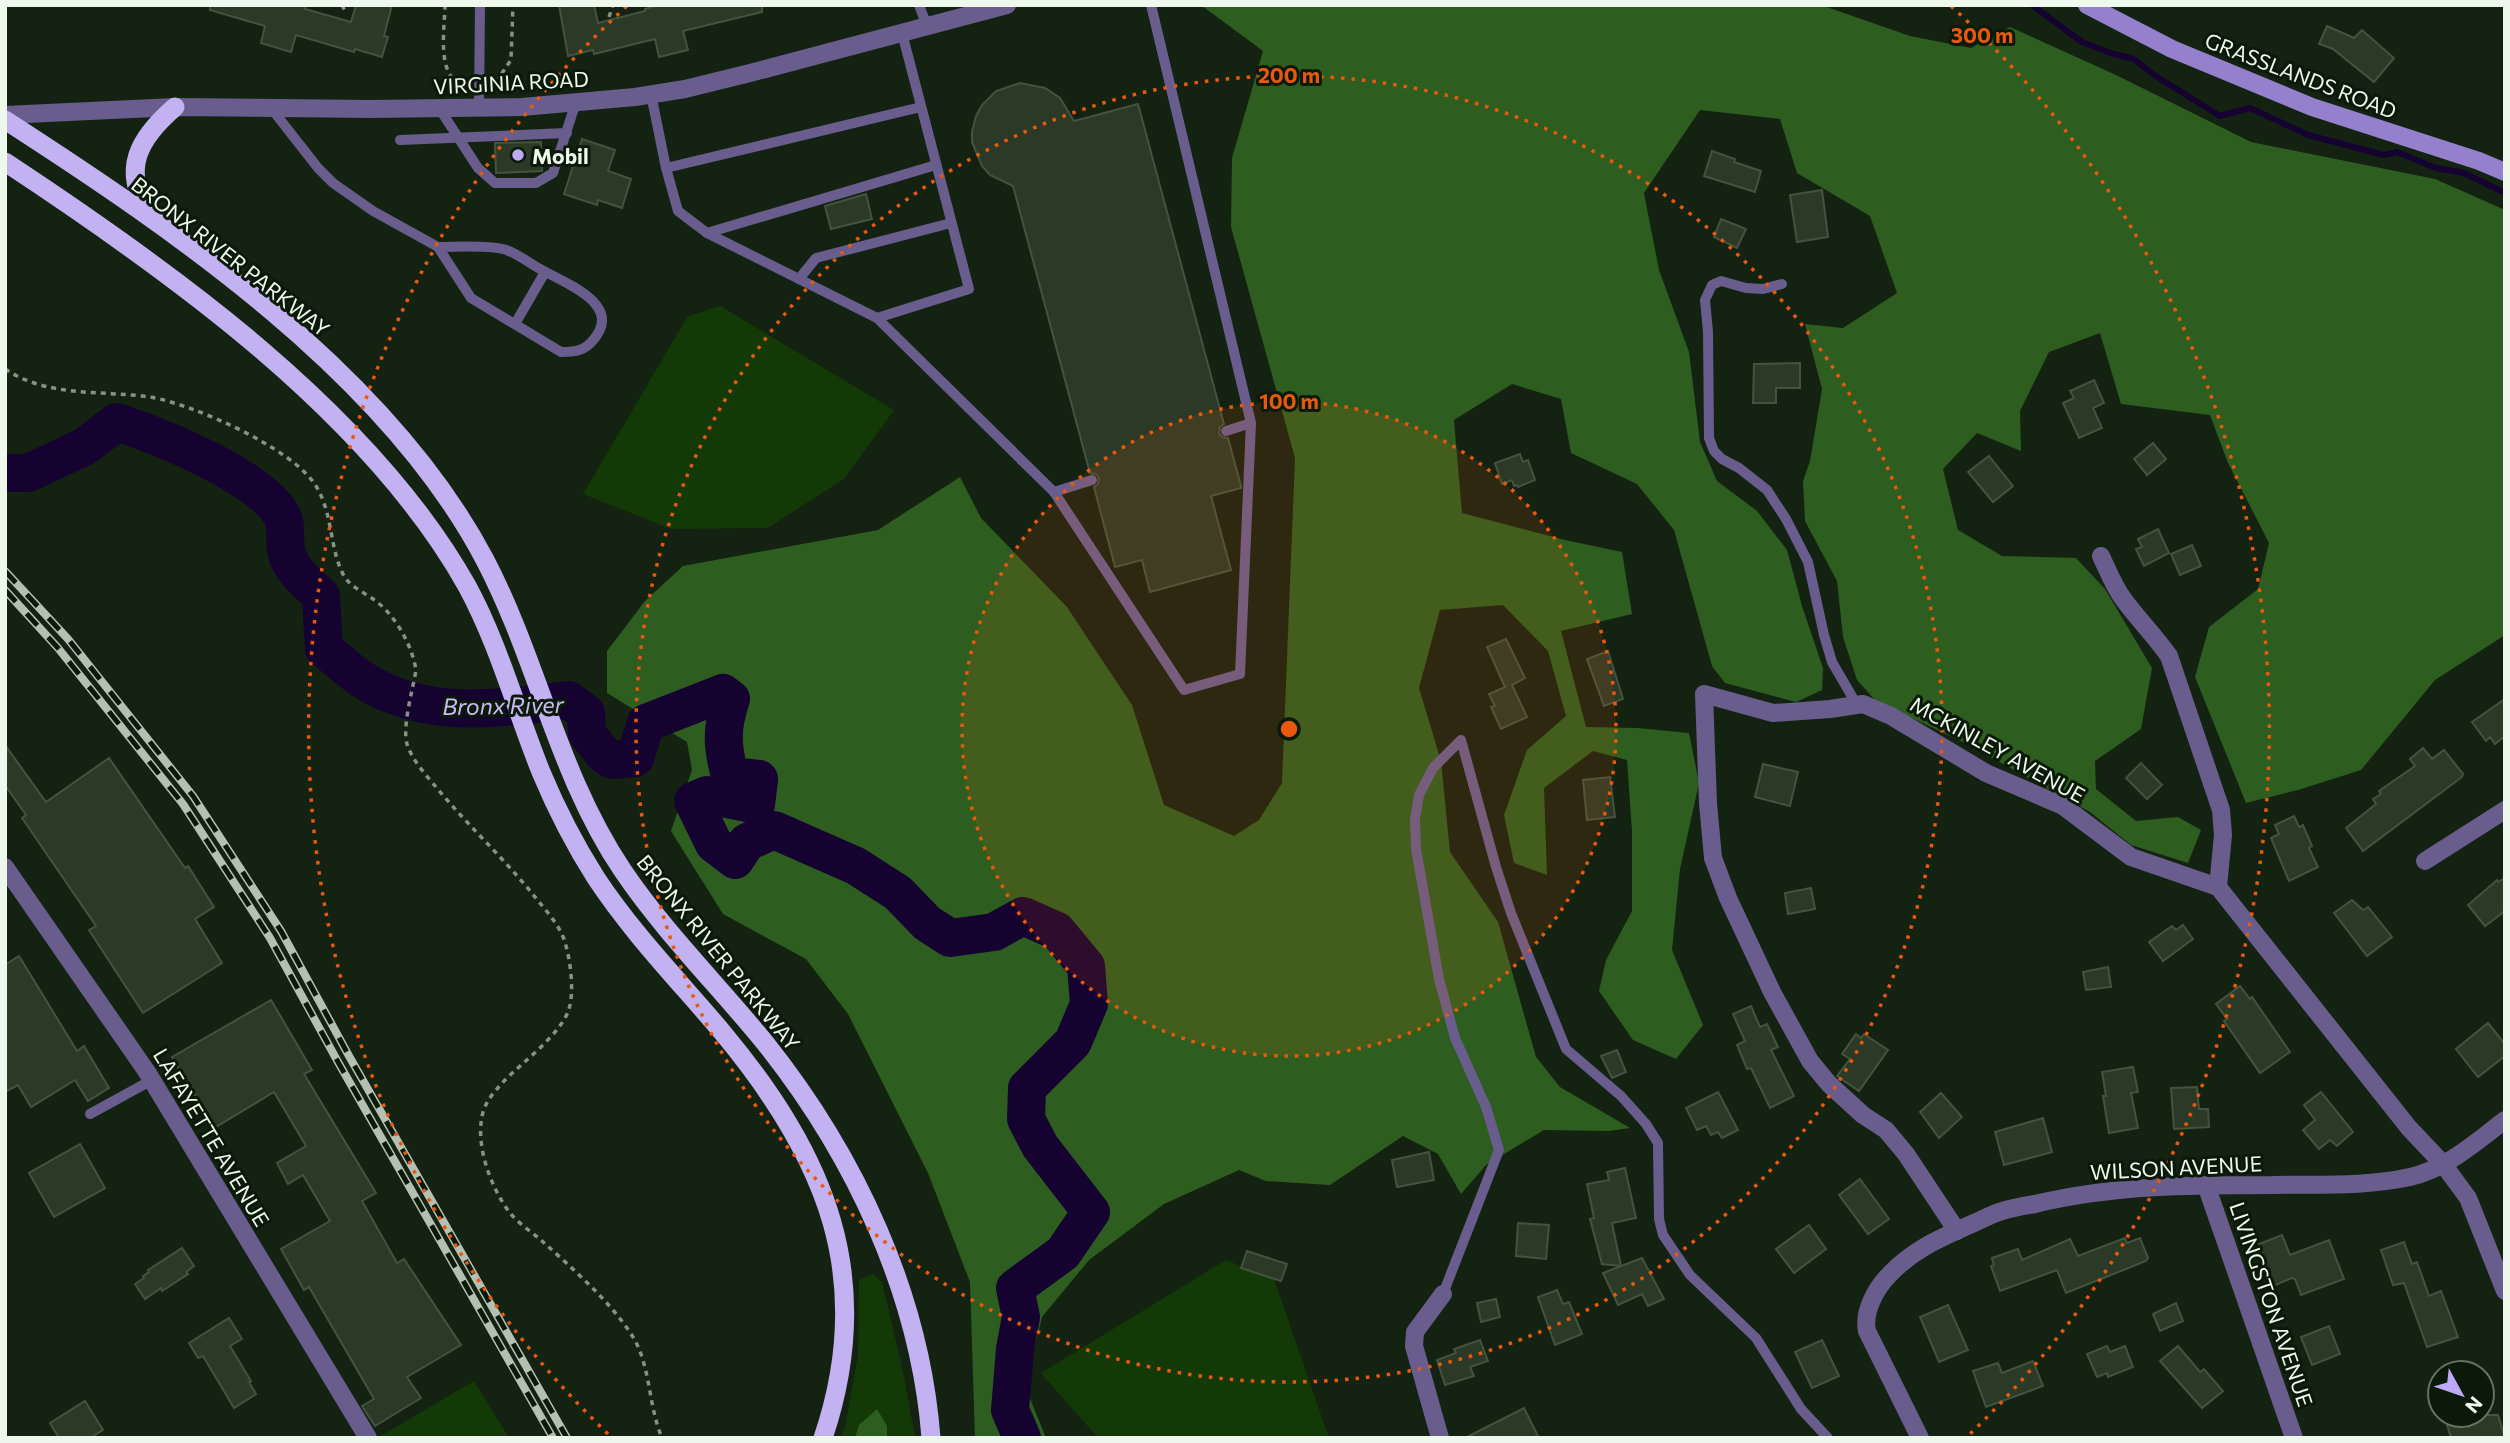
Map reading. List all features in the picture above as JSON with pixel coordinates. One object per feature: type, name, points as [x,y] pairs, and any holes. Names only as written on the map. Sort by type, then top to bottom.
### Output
[{"type":"highway","points":[[160,225],[139,196],[135,164],[141,144],[156,124],[175,107]]},
{"type":"highway","name":"BRONX RIVER PARKWAY","points":[[5,117],[160,225],[250,295],[311,347],[410,447],[446,495],[478,546],[505,600],[553,732],[584,803],[624,873],[782,1065],[852,1176],[886,1250],[905,1305],[924,1383],[931,1438]]},
{"type":"highway","points":[[5,162],[101,227],[196,298],[277,365],[345,430],[399,489],[446,552],[485,621],[529,740],[558,808],[597,879],[620,912],[724,1034],[766,1089],[792,1129],[819,1182],[832,1219],[841,1258],[845,1314],[839,1381],[822,1438]]},
{"type":"main road","name":"GRASSLANDS ROAD","points":[[2087,5],[2172,49],[2299,102],[2505,172]]},
{"type":"street","name":"VIRGINIA ROAD","points":[[5,117],[175,107],[479,108],[651,94],[750,73],[1007,5]]},
{"type":"street","points":[[2101,556],[2116,589],[2169,656],[2221,810],[2223,835],[2218,887],[2409,1128],[2443,1164],[2468,1198],[2505,1291]]},
{"type":"street","name":"MCKINLEY AVENUE","points":[[1957,1231],[1906,1154],[1886,1130],[1863,1115],[1829,1084],[1810,1061],[1772,992],[1728,898],[1713,858],[1704,694],[1773,713],[1863,704],[1891,716],[1986,773],[2063,806],[2131,857],[2218,887]]},
{"type":"street","points":[[2425,861],[2505,810]]},
{"type":"street","name":"LAFAYETTE AVENUE","points":[[5,867],[152,1080],[368,1438]]},
{"type":"street","name":"WILSON AVENUE","points":[[1920,1438],[1867,1331],[1865,1321],[1884,1280],[1904,1259],[1920,1248],[2000,1212],[2065,1196],[2206,1185],[2355,1184],[2412,1177],[2443,1164],[2466,1150],[2505,1120]]},
{"type":"street","name":"LIVINGSTON AVENUE","points":[[2206,1185],[2294,1438]]},
{"type":"street","points":[[1440,1438],[1414,1346],[1415,1332],[1443,1294]]},
{"type":"lane","points":[[479,108],[480,5]]},
{"type":"lane","points":[[919,5],[927,26]]},
{"type":"lane","points":[[651,94],[678,211],[707,233],[877,318],[1054,492],[1184,690],[1240,674],[1251,423],[1151,5]]},
{"type":"lane","points":[[877,318],[969,289],[902,33]]},
{"type":"lane","points":[[439,108],[478,168],[495,183],[536,183],[554,173],[576,102]]},
{"type":"lane","points":[[666,168],[922,107]]},
{"type":"lane","points":[[271,108],[318,169],[373,211],[438,247],[504,249],[589,295],[599,309],[601,323],[597,337],[577,352],[561,352],[471,298],[438,247]]},
{"type":"lane","points":[[400,140],[567,133]]},
{"type":"lane","points":[[707,233],[936,164]]},
{"type":"lane","points":[[799,279],[816,258],[951,223]]},
{"type":"lane","points":[[515,324],[545,272]]},
{"type":"lane","points":[[1782,284],[1763,289],[1746,288],[1721,281],[1712,285],[1705,300],[1709,438],[1714,451],[1722,459],[1739,468],[1767,490],[1786,519],[1808,562],[1832,662],[1857,705]]},
{"type":"lane","points":[[1226,431],[1251,423]]},
{"type":"lane","points":[[1054,492],[1092,480]]},
{"type":"lane","points":[[1443,1294],[1499,1150],[1486,1107],[1455,1038],[1439,979],[1416,849],[1415,819],[1419,795],[1433,768],[1461,740],[1511,913],[1566,1049],[1621,1096],[1646,1124],[1658,1143],[1659,1219],[1663,1235],[1690,1276],[1756,1338],[1801,1409],[1828,1438]]},
{"type":"lane","points":[[90,1114],[152,1080]]},
{"type":"path","points":[[342,5],[345,11]]},
{"type":"path","points":[[609,17],[613,5]]},
{"type":"path","points":[[5,369],[16,377],[55,389],[86,394],[150,397],[207,415],[275,449],[315,484],[330,517],[342,572],[353,586],[376,601],[390,615],[400,629],[415,662],[406,732],[407,744],[429,779],[520,878],[556,924],[566,945],[570,969],[569,1010],[555,1031],[484,1105],[480,1126],[483,1150],[497,1193],[511,1215],[579,1274],[631,1334],[640,1351],[654,1419],[662,1438]]},
{"type":"green space","points":[[1201,5],[1821,5],[1910,36],[1971,48],[2010,27],[2116,75],[2251,142],[2435,179],[2505,210],[2505,635],[2435,680],[2361,770],[2246,803],[2195,677],[2209,627],[2258,589],[2269,543],[2228,463],[2210,415],[2121,404],[2100,333],[2049,352],[2020,411],[2021,451],[1977,433],[1943,469],[1958,530],[2002,556],[2076,558],[2105,589],[2152,668],[2141,729],[2095,761],[2096,789],[2136,821],[2178,817],[2201,830],[2188,863],[2131,845],[2090,812],[1967,744],[1876,701],[1857,680],[1843,637],[1837,581],[1805,521],[1803,481],[1810,461],[1822,389],[1805,324],[1843,328],[1897,293],[1870,216],[1797,173],[1780,119],[1700,110],[1644,193],[1659,270],[1689,352],[1700,442],[1717,481],[1757,511],[1787,550],[1823,668],[1822,690],[1796,702],[1725,683],[1712,666],[1674,530],[1637,484],[1571,453],[1561,399],[1512,384],[1454,420],[1462,513],[1622,552],[1632,614],[1561,631],[1586,727],[1689,733],[1699,783],[1680,869],[1672,950],[1703,1025],[1676,1059],[1633,1040],[1599,991],[1606,960],[1632,911],[1632,831],[1627,760],[1593,751],[1544,788],[1547,875],[1514,863],[1504,815],[1527,750],[1566,716],[1548,651],[1503,605],[1440,610],[1419,688],[1441,761],[1450,852],[1498,922],[1536,1057],[1560,1087],[1630,1128],[1609,1131],[1544,1130],[1486,1165],[1461,1194],[1438,1154],[1403,1136],[1330,1185],[1266,1181],[1239,1170],[1164,1204],[1089,1260],[1042,1317],[1025,1386],[1046,1438],[975,1438],[970,1282],[928,1173],[848,1014],[806,959],[723,914],[671,831],[692,770],[687,742],[607,693],[607,651],[645,601],[683,566],[878,530],[960,477],[981,518],[1067,607],[1132,705],[1164,805],[1234,836],[1259,820],[1282,783],[1295,458],[1231,227],[1232,158],[1263,51]]},
{"type":"green space","points":[[720,306],[894,410],[845,478],[768,528],[671,529],[583,494],[688,316]]},
{"type":"green space","points":[[1226,1260],[1274,1279],[1329,1438],[1098,1438],[1041,1373]]},
{"type":"green space","points":[[873,1274],[882,1282],[915,1438],[840,1438],[845,1428],[858,1355],[859,1280]]},
{"type":"green space","points":[[474,1381],[509,1438],[377,1438]]},
{"type":"green space","points":[[877,1409],[887,1426],[887,1438],[855,1438],[859,1425]]},
{"type":"building","points":[[210,5],[306,5],[305,9],[351,22],[356,5],[392,5],[384,36],[388,37],[382,57],[296,35],[291,52],[261,43],[265,26],[210,10]]},
{"type":"building","points":[[559,5],[594,5],[598,23],[658,5],[762,5],[762,12],[683,31],[688,50],[659,57],[655,39],[594,54],[593,50],[568,56]]},
{"type":"building","points":[[2327,26],[2354,38],[2362,30],[2394,58],[2374,82],[2333,49],[2319,44]]},
{"type":"building","points":[[1020,83],[1045,88],[1060,98],[1074,121],[1138,104],[1224,424],[1219,433],[1228,438],[1241,486],[1211,496],[1231,570],[1150,592],[1142,560],[1115,567],[1094,487],[1099,478],[1090,473],[1013,186],[990,175],[982,166],[972,142],[976,116],[982,105],[996,91]]},
{"type":"building","points":[[582,139],[615,150],[608,171],[631,179],[622,208],[598,200],[597,205],[564,194]]},
{"type":"building","name":"Mobil","points":[[541,142],[542,171],[496,173],[495,143]]},
{"type":"building","points":[[1712,151],[1761,171],[1755,192],[1704,176]]},
{"type":"building","points":[[1822,190],[1828,237],[1797,242],[1790,195]]},
{"type":"building","points":[[866,194],[872,219],[831,229],[825,206]]},
{"type":"building","points":[[1721,219],[1746,229],[1737,248],[1714,237]]},
{"type":"building","points":[[1800,363],[1800,388],[1776,388],[1776,403],[1753,403],[1754,364]]},
{"type":"building","points":[[2094,380],[2104,403],[2093,408],[2102,428],[2079,438],[2063,403],[2074,398],[2070,391]]},
{"type":"building","points":[[2153,443],[2166,459],[2147,475],[2134,459]]},
{"type":"building","points":[[1520,454],[1523,462],[1528,460],[1535,480],[1518,487],[1514,486],[1512,480],[1502,484],[1495,463]]},
{"type":"building","points":[[1989,456],[2013,486],[1993,502],[1968,472]]},
{"type":"building","points":[[2158,529],[2169,553],[2144,566],[2136,549],[2142,547],[2138,539]]},
{"type":"building","points":[[2192,545],[2201,566],[2180,575],[2171,554]]},
{"type":"building","points":[[1506,639],[1525,678],[1512,685],[1527,717],[1501,729],[1491,707],[1495,706],[1489,694],[1505,687],[1487,647]]},
{"type":"building","points":[[1608,651],[1623,699],[1604,706],[1587,659]]},
{"type":"building","points":[[2505,699],[2505,736],[2495,744],[2490,737],[2486,741],[2472,722]]},
{"type":"building","points":[[5,745],[46,802],[109,758],[185,868],[188,866],[214,907],[195,919],[222,963],[143,1013],[89,930],[96,926],[22,818],[26,815],[5,785]]},
{"type":"building","points":[[2423,748],[2432,759],[2444,750],[2463,774],[2462,777],[2363,851],[2346,828],[2376,804],[2373,799],[2381,794],[2379,791],[2415,766],[2410,759]]},
{"type":"building","points":[[2141,763],[2162,785],[2147,799],[2126,778]]},
{"type":"building","points":[[1763,764],[1798,772],[1790,806],[1755,797]]},
{"type":"building","points":[[1610,777],[1615,817],[1587,820],[1583,780]]},
{"type":"building","points":[[2294,816],[2299,827],[2303,825],[2318,867],[2289,881],[2271,838],[2279,834],[2275,825]]},
{"type":"building","points":[[2505,878],[2505,911],[2485,926],[2468,905],[2497,880],[2498,882]]},
{"type":"building","points":[[1811,888],[1815,909],[1788,914],[1785,893]]},
{"type":"building","points":[[2352,900],[2363,910],[2368,907],[2392,937],[2367,956],[2334,913]]},
{"type":"building","points":[[2183,925],[2193,939],[2163,961],[2149,942],[2172,926],[2176,930]]},
{"type":"building","points":[[19,956],[77,1051],[84,1046],[109,1088],[88,1101],[75,1080],[31,1107],[18,1085],[5,1092],[5,965]]},
{"type":"building","points":[[2108,967],[2111,987],[2086,990],[2083,972]]},
{"type":"building","points":[[2240,986],[2250,999],[2252,997],[2290,1052],[2260,1073],[2224,1021],[2227,1019],[2216,1004]]},
{"type":"building","points":[[271,1000],[312,1070],[304,1074],[376,1193],[362,1201],[397,1263],[404,1259],[461,1345],[407,1377],[421,1398],[375,1426],[362,1406],[374,1399],[309,1287],[304,1290],[281,1249],[330,1221],[303,1175],[288,1184],[277,1163],[306,1146],[274,1092],[214,1128],[172,1057]]},
{"type":"building","points":[[1751,1006],[1760,1027],[1767,1024],[1778,1047],[1771,1050],[1794,1096],[1770,1108],[1751,1068],[1747,1069],[1737,1045],[1745,1041],[1733,1014]]},
{"type":"building","points":[[2488,1023],[2505,1044],[2505,1056],[2478,1077],[2456,1049]]},
{"type":"building","points":[[1856,1034],[1861,1038],[1864,1034],[1888,1050],[1859,1091],[1837,1076],[1850,1059],[1842,1054]]},
{"type":"building","points":[[1617,1050],[1626,1072],[1612,1078],[1601,1056]]},
{"type":"building","points":[[2133,1067],[2138,1092],[2131,1093],[2138,1128],[2109,1133],[2102,1072]]},
{"type":"building","points":[[2197,1087],[2199,1109],[2208,1109],[2209,1127],[2174,1129],[2171,1088]]},
{"type":"building","points":[[1718,1092],[1738,1130],[1722,1138],[1718,1132],[1711,1135],[1706,1126],[1697,1130],[1686,1108]]},
{"type":"building","points":[[2321,1092],[2353,1132],[2337,1146],[2330,1140],[2319,1149],[2303,1130],[2315,1120],[2304,1105]]},
{"type":"building","points":[[1941,1093],[1962,1117],[1939,1138],[1920,1112]]},
{"type":"building","points":[[2043,1118],[2052,1152],[2004,1165],[1995,1132]]},
{"type":"building","points":[[80,1144],[105,1188],[54,1217],[29,1173]]},
{"type":"building","points":[[1429,1152],[1434,1180],[1397,1187],[1392,1160]]},
{"type":"building","points":[[1625,1168],[1636,1218],[1612,1223],[1621,1266],[1602,1264],[1590,1219],[1594,1218],[1587,1184],[1609,1180],[1607,1172]]},
{"type":"building","points":[[1860,1179],[1889,1219],[1868,1234],[1839,1195]]},
{"type":"building","points":[[1518,1223],[1549,1225],[1546,1259],[1516,1256]]},
{"type":"building","points":[[1809,1225],[1826,1249],[1794,1273],[1776,1249]]},
{"type":"building","points":[[2282,1235],[2290,1255],[2329,1240],[2344,1279],[2301,1295],[2295,1279],[2292,1278],[2273,1286],[2260,1254],[2259,1244]]},
{"type":"building","points":[[2125,1238],[2127,1243],[2140,1238],[2148,1258],[2146,1261],[2066,1293],[2057,1270],[2000,1291],[1991,1266],[1994,1265],[1992,1258],[2018,1249],[2022,1260],[2070,1239],[2078,1256]]},
{"type":"building","points":[[2404,1242],[2412,1264],[2417,1262],[2429,1296],[2441,1291],[2458,1337],[2427,1347],[2404,1283],[2393,1285],[2381,1250]]},
{"type":"building","points":[[182,1248],[194,1266],[186,1272],[188,1274],[145,1299],[135,1284],[144,1278],[148,1270]]},
{"type":"building","points":[[1247,1251],[1287,1264],[1281,1281],[1241,1268]]},
{"type":"building","points":[[1642,1258],[1664,1299],[1648,1306],[1642,1294],[1618,1305],[1603,1273]]},
{"type":"building","points":[[1557,1290],[1563,1304],[1569,1302],[1582,1334],[1555,1345],[1538,1297]]},
{"type":"building","points":[[1496,1299],[1500,1317],[1481,1322],[1477,1303]]},
{"type":"building","points":[[2176,1303],[2183,1321],[2160,1331],[2153,1314]]},
{"type":"building","points":[[1948,1305],[1968,1350],[1939,1362],[1920,1317]]},
{"type":"building","points":[[229,1318],[242,1339],[230,1346],[256,1394],[234,1408],[203,1356],[198,1358],[189,1343]]},
{"type":"building","points":[[2329,1326],[2340,1354],[2312,1365],[2301,1337]]},
{"type":"building","points":[[1480,1340],[1488,1361],[1470,1367],[1474,1376],[1445,1385],[1437,1360],[1456,1353],[1454,1349]]},
{"type":"building","points":[[1822,1340],[1839,1376],[1812,1388],[1795,1352]]},
{"type":"building","points":[[2107,1346],[2110,1352],[2125,1346],[2133,1367],[2108,1377],[2107,1373],[2097,1377],[2087,1354]]},
{"type":"building","points":[[2178,1346],[2200,1372],[2204,1369],[2223,1391],[2202,1408],[2160,1361]]},
{"type":"building","points":[[2033,1361],[2043,1386],[1986,1407],[1973,1371],[1998,1363],[2002,1373]]},
{"type":"building","points":[[85,1401],[103,1430],[90,1438],[59,1438],[50,1423]]},
{"type":"building","points":[[1524,1408],[1539,1438],[1465,1438]]},
{"type":"building","points":[[2498,1415],[2505,1438],[2451,1438],[2448,1429],[2496,1429]]},
{"type":"waterway","points":[[2032,5],[2082,42],[2134,59],[2154,75],[2220,116],[2250,108],[2308,135],[2384,155],[2397,152],[2436,168],[2464,173],[2505,193]]},
{"type":"waterway","name":"Bronx River","points":[[5,473],[28,473],[84,447],[117,422],[158,437],[234,474],[272,503],[283,518],[286,550],[291,563],[321,596],[324,649],[363,680],[412,702],[438,706],[489,708],[569,700],[586,713],[587,733],[604,755],[612,760],[635,758],[646,723],[723,693],[731,699],[724,738],[730,776],[759,779],[756,805],[707,795],[693,801],[714,844],[735,860],[747,842],[774,830],[856,866],[898,893],[927,923],[950,938],[994,932],[1023,916],[1057,931],[1086,966],[1089,1004],[1073,1042],[1027,1088],[1026,1119],[1040,1146],[1091,1212],[1063,1253],[1015,1288],[1021,1317],[1015,1349],[1010,1410],[1022,1438]]},
{"type":"railway","points":[[5,571],[68,639],[193,796],[281,931],[349,1056],[567,1438]]},
{"type":"railway","points":[[5,590],[58,648],[183,804],[270,938],[553,1438]]},
{"type":"place","name":"Mobil","points":[[518,155]]}]
